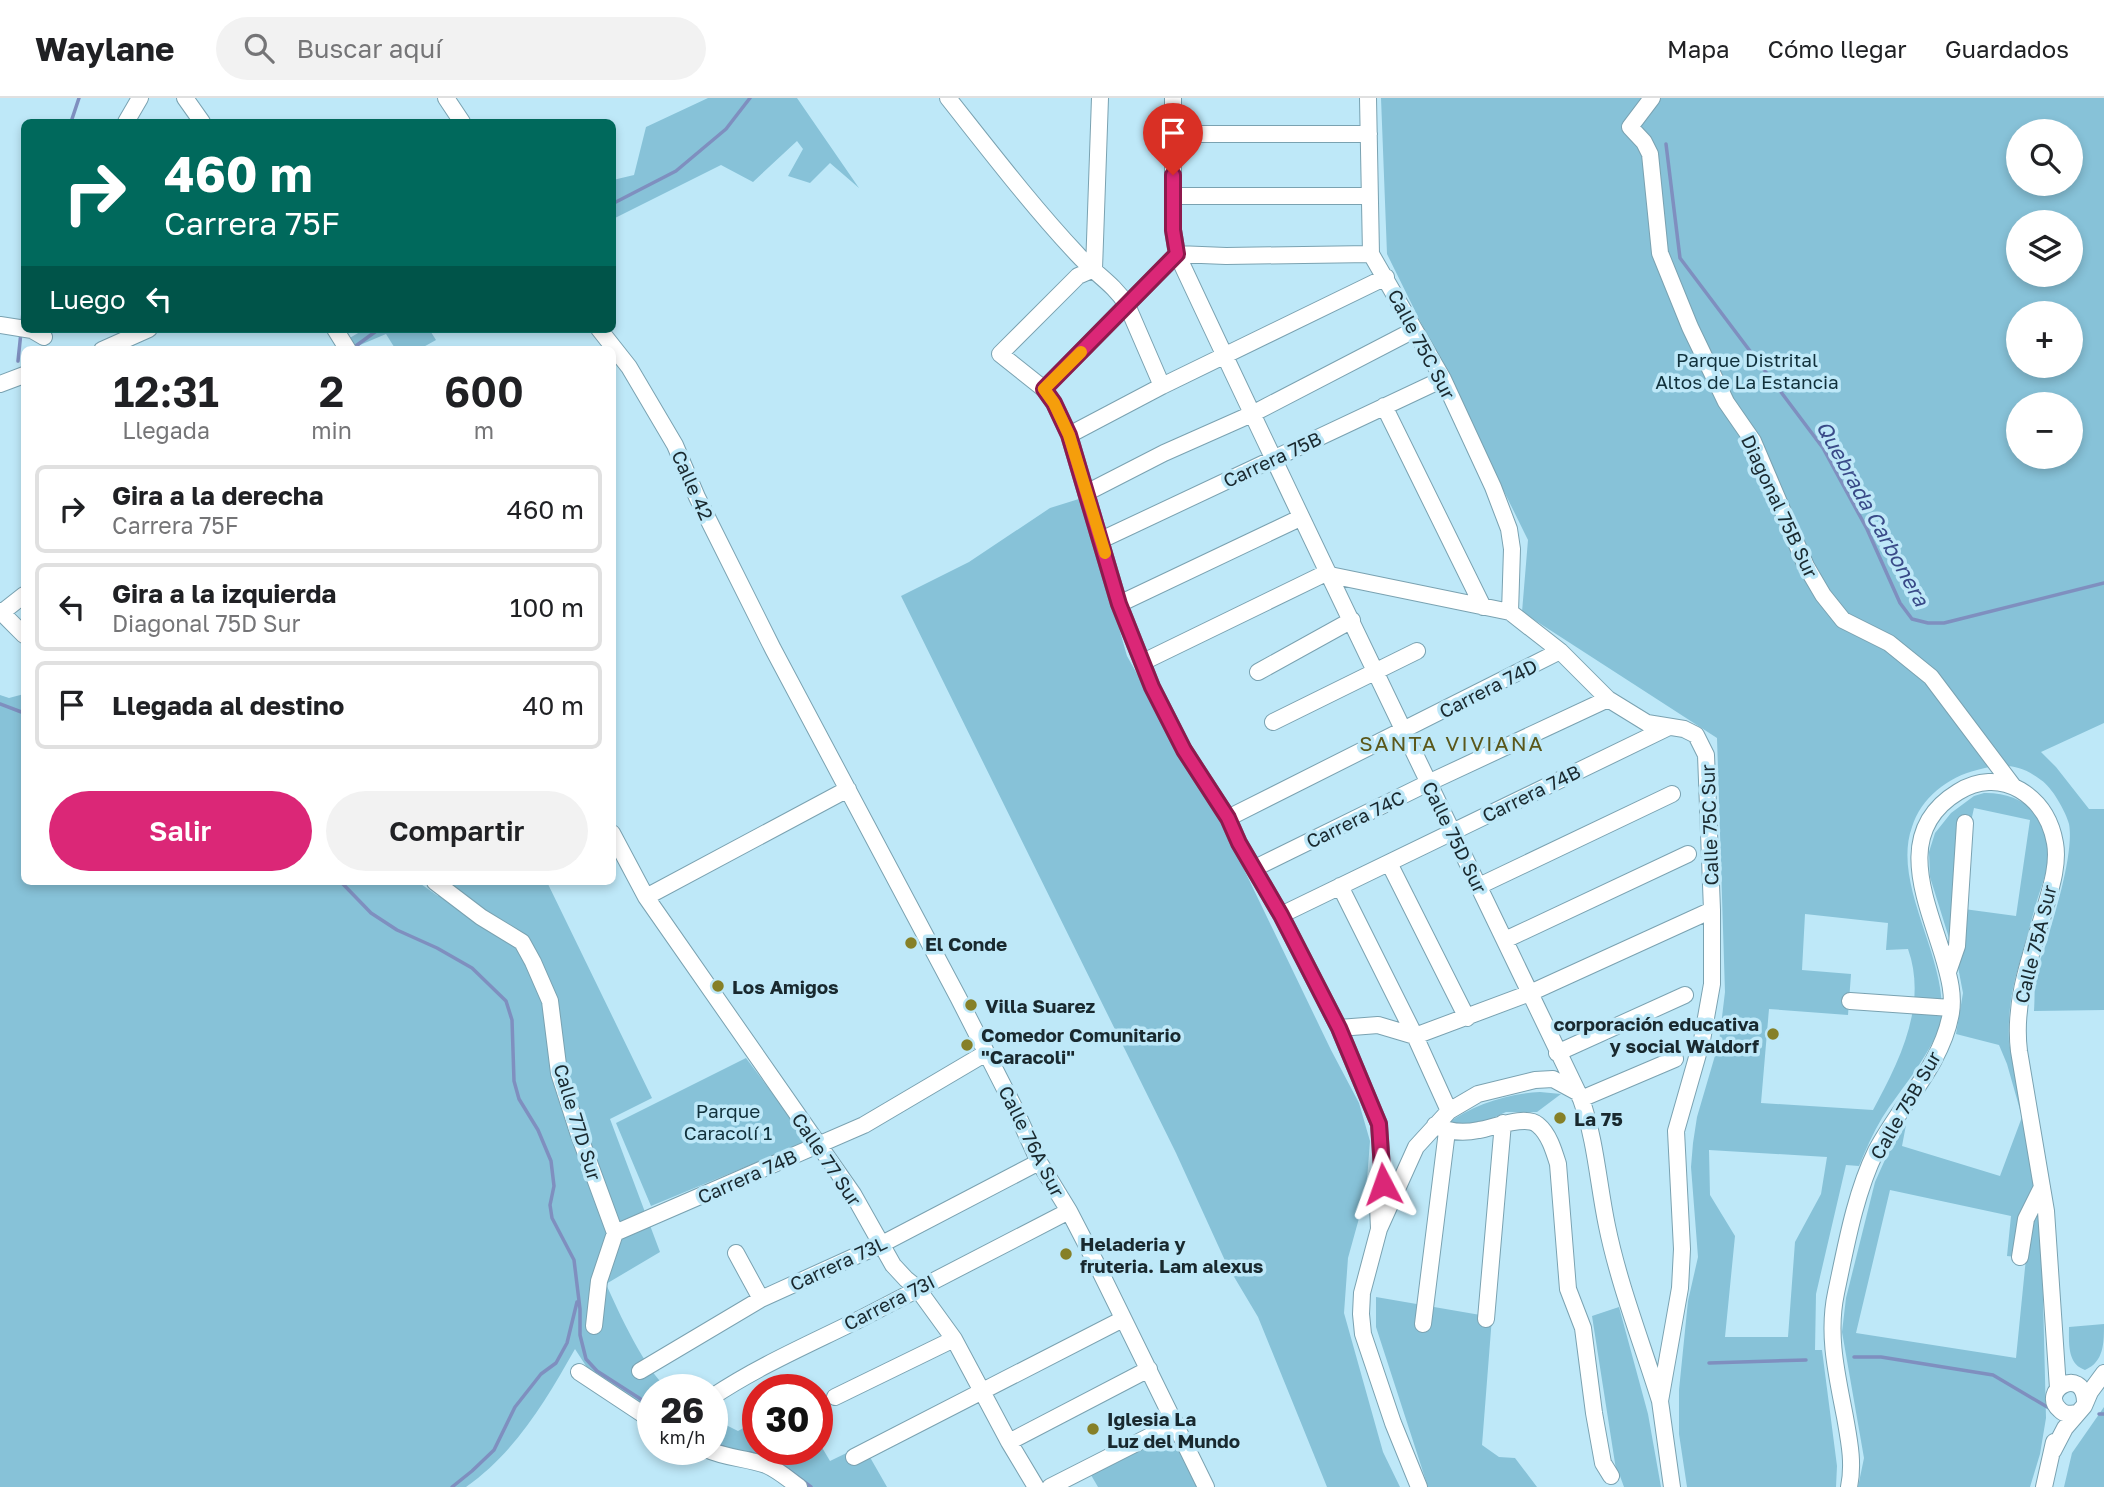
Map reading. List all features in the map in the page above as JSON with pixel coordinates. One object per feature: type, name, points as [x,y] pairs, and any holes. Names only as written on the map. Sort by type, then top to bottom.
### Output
[{"type":"street","points":[[128,119],[140,98]]},
{"type":"street","points":[[185,98],[200,119]]},
{"type":"street","points":[[446,98],[460,119]]},
{"type":"street","points":[[948,98],[1080,257],[1119,292],[1127,304],[1162,386]]},
{"type":"street","points":[[1094,269],[1100,98]]},
{"type":"street","name":"Calle 75D Sur","points":[[1174,98],[1173,230],[1177,254],[1300,518],[1352,620],[1579,1096],[1594,1138],[1605,1216],[1615,1260],[1660,1401]]},
{"type":"street","points":[[1044,389],[1177,254],[1371,254],[1368,98]]},
{"type":"street","name":"Diagonal 75B Sur","points":[[1652,98],[1630,127],[1650,153],[1660,253],[1685,315],[1726,402],[1753,441],[1806,566],[1817,586],[1843,620],[1889,643],[1931,677],[2013,786],[2038,804],[2050,825]]},
{"type":"street","points":[[1173,134],[1369,134]]},
{"type":"street","points":[[1173,196],[1370,195]]},
{"type":"street","name":"Calle 75C Sur","points":[[1371,254],[1443,379],[1510,528],[1510,612],[1560,651],[1608,699],[1647,723],[1684,729],[1696,735],[1706,755],[1712,984],[1702,1040],[1675,1131],[1682,1249],[1680,1288],[1660,1401],[1672,1487]]},
{"type":"street","points":[[1094,269],[1078,276],[1000,354],[1044,389],[1054,403],[1069,435],[1119,604],[1152,687],[1184,750],[1228,818],[1339,1028],[1379,1124],[1383,1184],[1378,1206],[1378,1229]]},
{"type":"street","points":[[1069,435],[1162,386],[1386,277]]},
{"type":"street","points":[[1086,493],[1164,453],[1252,414],[1415,330]]},
{"type":"street","points":[[111,346],[140,333]]},
{"type":"street","name":"Calle 42","points":[[616,351],[629,367],[675,445],[696,497],[773,649]]},
{"type":"street","points":[[0,384],[21,376]]},
{"type":"street","name":"Carrera 75B","points":[[1101,540],[1443,379]]},
{"type":"street","points":[[1384,406],[1483,607]]},
{"type":"street","points":[[1119,604],[1300,518]]},
{"type":"street","points":[[1143,663],[1329,573],[1510,612]]},
{"type":"street","points":[[21,597],[1,612],[21,632]]},
{"type":"street","points":[[1258,672],[1352,620]]},
{"type":"street","name":"Calle 76A Sur","points":[[773,649],[986,1053],[1039,1162],[1069,1211],[1206,1487]]},
{"type":"street","points":[[1273,722],[1417,651]]},
{"type":"street","name":"Carrera 74D","points":[[1228,818],[1560,651]]},
{"type":"street","name":"Carrera 74C","points":[[1255,868],[1608,699]]},
{"type":"street","name":"Carrera 74B","points":[[1281,915],[1667,727]]},
{"type":"street","name":"Calle 75B Sur","points":[[1849,1487],[1849,1438],[1832,1340],[1835,1297],[1868,1170],[1883,1140],[1934,1059],[1945,1033],[1951,1008],[1951,985],[1918,859],[1920,839],[1935,811],[1948,798],[1975,784],[1998,782],[2013,786]]},
{"type":"street","points":[[646,897],[848,789]]},
{"type":"street","points":[[1479,886],[1672,794]]},
{"type":"street","points":[[1948,972],[1956,946],[1965,823]]},
{"type":"street","name":"Calle 75A Sur","points":[[2050,825],[2056,852],[2055,864],[2022,990],[2017,1026],[2047,1223],[2056,1350],[2074,1394],[2054,1398],[2057,1408],[2053,1451]]},
{"type":"street","name":"Calle 77 Sur","points":[[616,841],[646,897],[853,1194],[880,1245],[906,1279],[917,1288],[954,1339],[1036,1487]]},
{"type":"street","points":[[1505,940],[1688,854]]},
{"type":"street","points":[[1390,863],[1467,1018]]},
{"type":"street","name":"Calle 77D Sur","points":[[439,885],[481,917],[522,942],[533,962],[550,1001],[559,1073],[615,1233]]},
{"type":"street","points":[[1340,886],[1449,1111]]},
{"type":"street","points":[[1339,1028],[1378,1025],[1415,1036],[1530,993],[1712,910]]},
{"type":"street","points":[[1557,1053],[1685,995]]},
{"type":"street","points":[[1850,1001],[1951,1008]]},
{"type":"street","name":"Carrera 74B","points":[[615,1233],[864,1125],[986,1053]]},
{"type":"street","points":[[1423,1324],[1441,1128],[1449,1111],[1478,1094],[1535,1080],[1553,1080],[1579,1096],[1675,1059]]},
{"type":"street","points":[[1419,1487],[1393,1423],[1363,1334],[1361,1314],[1367,1269],[1378,1229],[1416,1147],[1441,1128],[1479,1130],[1531,1121],[1538,1124],[1551,1144],[1558,1164],[1568,1289],[1583,1328],[1601,1454],[1611,1476]]},
{"type":"street","points":[[1486,1319],[1503,1124]]},
{"type":"street","name":"Carrera 73L","points":[[640,1371],[761,1298],[880,1245],[1039,1162]]},
{"type":"street","points":[[2020,1257],[2026,1219],[2042,1187]]},
{"type":"street","name":"Carrera 73I","points":[[728,1387],[798,1348],[1069,1211]]},
{"type":"street","points":[[594,1325],[599,1281],[615,1233]]},
{"type":"street","points":[[736,1252],[761,1298]]},
{"type":"street","points":[[854,1457],[1123,1319]]},
{"type":"street","points":[[835,1397],[954,1339]]},
{"type":"street","points":[[1009,1442],[1149,1369]]},
{"type":"street","points":[[579,1372],[637,1410]]},
{"type":"street","points":[[2044,1487],[2053,1451],[2065,1428],[2074,1394],[2104,1373]]},
{"type":"street","points":[[1049,1487],[1176,1423]]},
{"type":"street","points":[[728,1457],[766,1466],[799,1487]]},
{"type":"green space","points":[[708,98],[797,98],[859,188],[830,163],[810,183],[788,176],[803,149],[797,141],[753,182],[721,165],[616,218],[616,179],[634,175],[646,127]]},
{"type":"green space","name":"Parque Distrital Altos de La Estancia","points":[[1381,98],[2104,98],[2104,723],[2041,752],[2089,809],[2104,809],[2104,1010],[2034,1011],[2036,974],[2060,894],[2069,848],[2069,824],[2054,794],[2045,783],[2033,775],[2010,766],[1977,770],[1946,783],[1929,798],[1916,817],[1908,849],[1913,894],[1940,990],[1940,1025],[1918,1067],[1879,1124],[1859,1166],[1846,1165],[1816,1294],[1815,1350],[1822,1350],[1837,1466],[1836,1487],[1687,1487],[1679,1434],[1679,1390],[1688,1301],[1698,1257],[1691,1167],[1697,1117],[1719,1042],[1725,992],[1717,738],[1522,612],[1528,540],[1387,254]],"holes":[[[1805,914],[1888,923],[1886,950],[1908,949],[1915,991],[1913,1012],[1901,1053],[1873,1110],[1761,1103],[1769,1009],[1848,1015],[1851,974],[1802,970]],[[1709,1150],[1827,1157],[1821,1194],[1795,1242],[1788,1337],[1725,1337],[1735,1236],[1710,1195]]]},
{"type":"green space","points":[[358,333],[432,333],[436,340],[425,346],[394,346],[386,334],[359,346],[336,346]]},
{"type":"green space","points":[[1082,498],[1127,656],[1226,832],[1359,1103],[1370,1141],[1366,1193],[1348,1258],[1344,1313],[1383,1452],[1400,1487],[1327,1487],[1258,1317],[1227,1265],[1176,1153],[901,596],[969,562],[1050,508]]},
{"type":"green space","points":[[0,695],[9,698],[21,695],[21,885],[422,885],[438,896],[434,885],[548,885],[652,1098],[610,1119],[660,1252],[606,1284],[625,1325],[654,1374],[637,1374],[637,1401],[588,1369],[575,1349],[541,1406],[515,1441],[500,1458],[466,1487],[0,1487]]},
{"type":"green space","points":[[1984,793],[1998,794],[2023,803],[2033,810],[2040,820],[2048,845],[2046,873],[2015,979],[2009,1026],[2009,1042],[2041,1218],[2046,1418],[2040,1454],[2030,1487],[1858,1487],[1864,1458],[1842,1332],[1846,1298],[1875,1182],[1888,1153],[1906,1125],[1902,1146],[2000,1176],[2022,1117],[1999,1045],[1956,1034],[1963,993],[1958,967],[1930,877],[1929,852],[1935,833],[1951,813],[1974,796]],"holes":[[[1974,808],[2030,820],[2016,916],[1964,909],[1966,844]],[[1890,1190],[2011,1216],[2007,1256],[2026,1258],[2016,1358],[1856,1333]]]},
{"type":"green space","name":"Parque Caracolí 1","points":[[746,1058],[808,1141],[651,1206],[616,1123]]},
{"type":"green space","points":[[1540,1092],[1561,1094],[1537,1112],[1506,1112],[1471,1128],[1445,1125],[1490,1102],[1514,1095]]},
{"type":"green space","points":[[1376,1297],[1492,1317],[1482,1445],[1499,1457],[1515,1458],[1537,1487],[1428,1487],[1376,1327]]},
{"type":"green space","points":[[1619,1307],[1648,1414],[1661,1487],[1624,1487],[1620,1476],[1617,1476],[1592,1316]]},
{"type":"green space","points":[[2104,1324],[2103,1345],[2099,1357],[2085,1370],[2072,1358],[2069,1327]]},
{"type":"green space","points":[[2104,1407],[2104,1487],[2064,1487],[2072,1453]]},
{"type":"green space","points":[[728,1426],[738,1431],[742,1429],[742,1455],[728,1451]]},
{"type":"green space","points":[[1174,1429],[1201,1487],[1098,1487],[1091,1475]]},
{"type":"green space","points":[[863,1445],[887,1487],[807,1487],[782,1467],[775,1465],[833,1465],[833,1460]]},
{"type":"waterway","points":[[72,119],[79,98]]},
{"type":"waterway","points":[[616,202],[676,171],[726,129],[750,98]]},
{"type":"waterway","name":"Quebrada Carbonera","points":[[1666,144],[1680,258],[1823,448],[1867,529],[1900,603],[1912,619],[1944,623],[2104,583]]},
{"type":"waterway","points":[[18,361],[21,332]]},
{"type":"waterway","points":[[356,346],[374,333]]},
{"type":"waterway","points":[[0,704],[21,712]]},
{"type":"waterway","points":[[344,885],[371,913],[397,930],[472,968],[506,1001],[512,1020],[514,1081],[519,1099],[538,1130],[551,1161],[554,1186],[550,1205],[552,1218],[574,1260],[580,1335],[586,1359],[597,1371],[637,1397]]},
{"type":"waterway","points":[[452,1487],[494,1450],[515,1407],[541,1374],[556,1363],[567,1343],[577,1302]]},
{"type":"waterway","points":[[1854,1357],[1881,1357],[1993,1375],[2049,1408]]},
{"type":"waterway","points":[[1709,1363],[1806,1360]]},
{"type":"waterway","points":[[2099,1414],[2104,1414]]},
{"type":"waterway","points":[[782,1465],[811,1487]]},
{"type":"slow traffic","points":[[1081,352],[1044,389],[1054,403],[1069,435],[1105,553]]},
{"type":"place","name":"El Conde","points":[[911,943]]},
{"type":"place","name":"Los Amigos","points":[[718,986]]},
{"type":"place","name":"Villa Suarez","points":[[971,1005]]},
{"type":"place","name":"corporación educativa y social Waldorf","points":[[1773,1034]]},
{"type":"place","name":"Comedor Comunitario \"Caracoli\"","points":[[967,1045]]},
{"type":"place","name":"La 75","points":[[1560,1118]]},
{"type":"place","name":"Heladeria y fruteria. Lam alexus","points":[[1066,1254]]},
{"type":"place","name":"Iglesia La Luz del Mundo","points":[[1093,1429]]},
{"type":"district","name":"SANTA VIVIANA","points":[[1452,743]]},
{"type":"route","points":[[1173,175],[1173,230],[1177,254],[1044,389],[1054,403],[1069,435],[1119,604],[1152,687],[1184,750],[1228,818],[1339,1028],[1379,1124],[1383,1184]]}]
